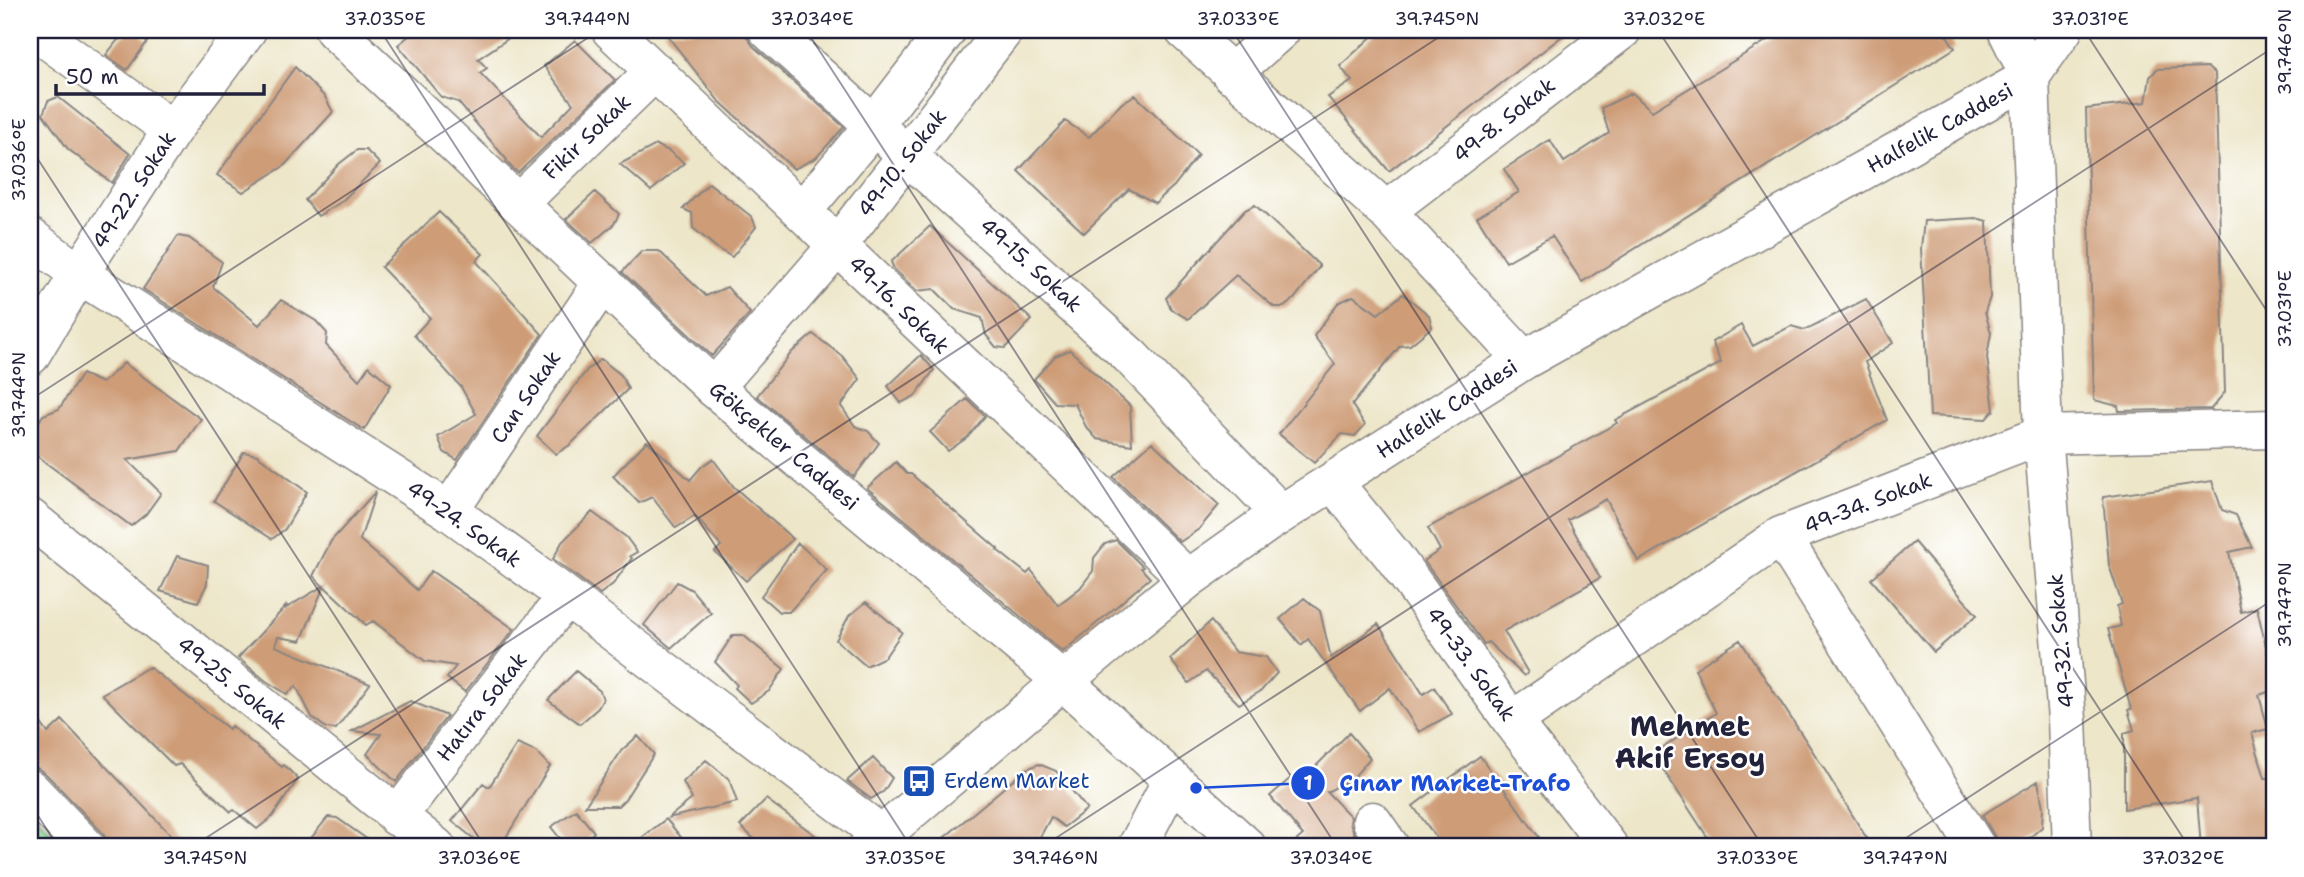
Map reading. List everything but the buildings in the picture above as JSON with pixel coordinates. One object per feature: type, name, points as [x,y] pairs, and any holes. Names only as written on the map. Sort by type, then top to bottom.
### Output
[{"type":"street","name":"49-22. Sokak","points":[[30,356],[79,274],[172,130],[247,30]]},
{"type":"street","name":"49-16. Sokak","points":[[611,30],[1188,579]]},
{"type":"street","name":"49-15. Sokak","points":[[768,30],[909,154],[1130,356],[1281,514]]},
{"type":"street","points":[[803,210],[875,124],[947,30]]},
{"type":"street","name":"49-10. Sokak","points":[[714,388],[837,246],[1004,30]]},
{"type":"street","points":[[1184,30],[1386,211],[1524,360]]},
{"type":"street","points":[[1231,74],[1281,30]]},
{"type":"street","name":"49-8. Sokak","points":[[1386,211],[1622,30]]},
{"type":"street","points":[[2007,30],[2030,77]]},
{"type":"street","name":"Halfelik Caddesi","points":[[875,841],[1188,579],[1281,514],[1524,360],[2030,77],[2063,30]]},
{"type":"street","name":"Gökçekler Caddesi","points":[[337,31],[714,388],[1063,681],[1247,847]]},
{"type":"street","points":[[30,33],[41,35],[172,130]]},
{"type":"street","name":"Fikir Sokak","points":[[519,203],[655,71]]},
{"type":"street","name":"49-32. Sokak","points":[[2030,77],[2043,435],[2067,719],[2072,847]]},
{"type":"street","name":"49-24. Sokak","points":[[30,237],[79,274],[449,511],[566,597],[875,841]]},
{"type":"street","name":"Can Sokak","points":[[449,511],[603,282]]},
{"type":"street","name":"49-34. Sokak","points":[[1512,721],[1781,536],[2043,435],[2274,429]]},
{"type":"street","name":"49-33. Sokak","points":[[1333,481],[1394,557],[1512,721],[1609,847]]},
{"type":"street","name":"49-25. Sokak","points":[[30,518],[436,847]]},
{"type":"street","points":[[1781,536],[1976,847]]},
{"type":"street","name":"Hatıra Sokak","points":[[397,817],[566,597]]},
{"type":"street","points":[[1137,847],[1172,780]]},
{"type":"street","points":[[30,789],[86,847]]},
{"type":"green space","points":[[30,810],[66,847],[30,847]]},
{"type":"place","name":"Erdem Market","points":[[919,781]]},
{"type":"place","name":"Çınar Market-Trafo","points":[[1196,788]]},
{"type":"district","name":"Mehmet Akif Ersoy","points":[[1690,742]]}]
